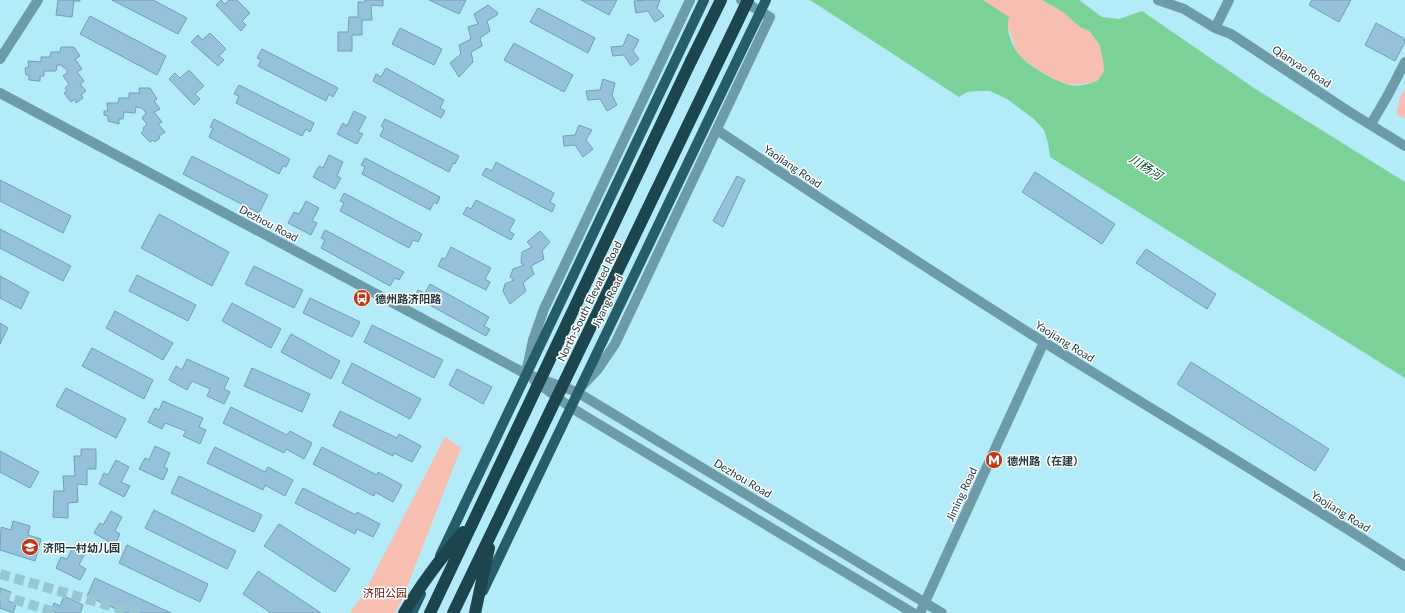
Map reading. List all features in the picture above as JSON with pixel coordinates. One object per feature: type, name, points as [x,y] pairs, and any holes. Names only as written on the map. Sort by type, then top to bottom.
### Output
[{"type":"highway","name":"North-South Elevated Road","points":[[430,613],[721,0]]},
{"type":"highway","name":"North-South Elevated Road","points":[[453,613],[748,0]]},
{"type":"highway","points":[[404,613],[438,562],[474,519]]},
{"type":"highway","points":[[473,613],[493,529]]},
{"type":"main road","points":[[412,613],[704,0]]},
{"type":"main road","name":"Jiyang Road","points":[[473,613],[577,392],[766,0]]},
{"type":"street","points":[[0,59],[38,0]]},
{"type":"street","points":[[526,374],[533,340],[544,310],[690,0]]},
{"type":"street","points":[[577,392],[598,369],[615,344],[770,17],[741,0]]},
{"type":"street","name":"Qianyao Road","points":[[1158,0],[1186,4],[1215,28],[1231,34],[1348,111],[1405,146]]},
{"type":"street","points":[[1215,28],[1229,0]]},
{"type":"street","points":[[1371,124],[1405,62]]},
{"type":"street","name":"Dezhou Road","points":[[0,93],[526,374],[577,392],[942,613]]},
{"type":"street","name":"Yaojiang Road","points":[[717,130],[1044,342],[1324,514],[1405,566]]},
{"type":"street","name":"Jiming Road","points":[[920,613],[1044,342]]},
{"type":"street","name":"Dezhou Road","points":[[526,374],[570,407],[913,613]]},
{"type":"green space","points":[[983,0],[1042,0],[1063,12],[1080,27],[1089,31],[1100,45],[1104,72],[1097,82],[1071,85],[1058,82],[1021,58],[1015,48],[1007,23]]},
{"type":"green space","points":[[1405,88],[1405,119],[1396,114],[1400,98]]},
{"type":"green space","name":"济阳公园","points":[[445,437],[461,448],[402,600],[395,613],[350,613],[364,593]]},
{"type":"water","name":"川杨河","points":[[810,0],[983,0],[1009,17],[1008,27],[1010,38],[1018,53],[1025,61],[1051,78],[1065,84],[1076,86],[1097,81],[1104,72],[1100,45],[1089,31],[1080,27],[1063,12],[1042,0],[1079,0],[1102,17],[1119,19],[1142,11],[1254,88],[1405,182],[1405,378],[1050,157],[1044,130],[1034,119],[1007,99],[990,91],[967,92],[959,97]]},
{"type":"building","points":[[58,0],[80,0],[74,1],[72,17],[56,15]]},
{"type":"building","points":[[112,0],[153,0],[187,18],[178,34]]},
{"type":"building","points":[[221,0],[225,4],[229,0],[237,0],[250,13],[242,21],[246,25],[241,31],[216,5]]},
{"type":"building","points":[[365,0],[383,0],[383,6],[371,5],[372,20],[362,20],[362,35],[352,35],[352,51],[338,51],[338,32],[348,32],[349,17],[358,17],[358,2],[365,2]]},
{"type":"building","points":[[429,0],[466,0],[459,14]]},
{"type":"building","points":[[581,0],[617,0],[609,15]]},
{"type":"building","points":[[660,0],[657,8],[664,16],[655,22],[648,11],[636,13],[634,1]]},
{"type":"building","points":[[1312,0],[1351,0],[1339,22],[1309,5]]},
{"type":"building","points":[[488,5],[498,13],[487,21],[490,31],[480,38],[482,46],[471,52],[473,62],[459,77],[450,63],[461,54],[459,45],[471,39],[468,27],[478,24],[474,14]]},
{"type":"building","points":[[538,8],[595,38],[588,53],[530,22]]},
{"type":"building","points":[[90,16],[166,56],[157,75],[80,34]]},
{"type":"building","points":[[1376,23],[1405,39],[1405,42],[1395,61],[1365,45]]},
{"type":"building","points":[[400,28],[442,49],[434,65],[392,44]]},
{"type":"building","points":[[210,33],[226,49],[219,56],[224,60],[218,66],[191,42],[198,35],[202,40]]},
{"type":"building","points":[[628,34],[639,40],[633,51],[639,59],[631,66],[624,55],[613,56],[611,47],[623,46]]},
{"type":"building","points":[[514,43],[573,75],[564,92],[504,60]]},
{"type":"building","points":[[61,47],[74,47],[80,56],[75,59],[82,69],[77,72],[84,81],[80,84],[86,91],[81,95],[83,98],[76,103],[75,99],[71,102],[64,93],[67,91],[65,88],[69,84],[63,76],[67,73],[67,70],[61,65],[57,65],[56,71],[44,71],[44,76],[40,76],[40,81],[29,80],[29,75],[26,75],[25,68],[29,67],[28,61],[41,62],[41,57],[50,57],[51,52],[60,52]]},
{"type":"building","points":[[262,49],[338,88],[333,97],[329,94],[326,101],[258,66],[261,60],[257,58]]},
{"type":"building","points":[[386,68],[444,100],[440,108],[445,111],[441,118],[373,81],[376,74],[381,77]]},
{"type":"building","points":[[189,70],[204,86],[195,94],[200,99],[194,105],[169,79],[175,73],[180,78]]},
{"type":"building","points":[[603,79],[615,83],[612,95],[617,105],[607,111],[600,99],[588,100],[586,91],[600,90]]},
{"type":"building","points":[[239,85],[314,123],[310,132],[306,129],[302,136],[236,103],[239,96],[234,94]]},
{"type":"building","points":[[139,88],[150,88],[157,99],[154,101],[160,109],[154,112],[162,122],[158,124],[165,132],[159,136],[160,138],[155,142],[153,140],[150,142],[141,133],[147,124],[142,118],[146,113],[142,108],[136,107],[135,113],[124,112],[123,119],[119,119],[119,124],[108,121],[108,116],[104,115],[104,111],[108,111],[107,103],[118,103],[119,98],[129,98],[129,93],[140,93]]},
{"type":"building","points":[[354,111],[366,117],[358,132],[363,134],[357,144],[337,134],[343,123],[347,126]]},
{"type":"building","points":[[214,119],[290,159],[286,167],[283,166],[279,174],[209,137],[213,128],[210,127]]},
{"type":"building","points":[[385,119],[459,156],[455,164],[453,163],[449,172],[380,136],[384,128],[381,126]]},
{"type":"building","points":[[579,125],[592,130],[586,140],[593,149],[583,157],[575,145],[564,146],[563,136],[575,135]]},
{"type":"building","points":[[329,155],[343,162],[337,176],[341,178],[335,189],[313,177],[319,166],[323,168]]},
{"type":"building","points":[[192,156],[268,195],[259,213],[183,174]]},
{"type":"building","points":[[365,158],[440,197],[437,204],[434,202],[430,210],[362,174],[365,167],[361,165]]},
{"type":"building","points":[[496,162],[554,193],[550,202],[555,205],[552,212],[482,175],[486,168],[492,171]]},
{"type":"building","points":[[1035,172],[1115,224],[1102,244],[1022,192]]},
{"type":"building","points":[[737,176],[745,180],[723,227],[713,221]]},
{"type":"building","points":[[0,180],[71,216],[63,233],[0,201]]},
{"type":"building","points":[[344,193],[422,234],[418,242],[413,240],[409,248],[340,211],[344,203],[340,201]]},
{"type":"building","points":[[476,200],[515,220],[509,231],[514,234],[511,240],[463,214],[467,207],[471,209]]},
{"type":"building","points":[[306,201],[319,208],[312,221],[317,223],[311,235],[288,223],[294,212],[299,214]]},
{"type":"building","points":[[159,214],[229,252],[212,286],[141,248]]},
{"type":"building","points":[[0,229],[71,266],[63,281],[0,248]]},
{"type":"building","points":[[325,230],[404,272],[399,280],[395,278],[390,286],[321,248],[325,240],[321,238]]},
{"type":"building","points":[[540,231],[550,242],[542,251],[544,259],[531,266],[534,274],[523,283],[526,291],[510,304],[503,291],[505,284],[514,280],[510,277],[513,269],[524,265],[521,263],[522,252],[532,247],[527,242]]},
{"type":"building","points":[[451,247],[491,268],[485,279],[490,282],[486,290],[438,266],[442,258],[445,259]]},
{"type":"building","points":[[1146,249],[1216,294],[1207,309],[1136,263]]},
{"type":"building","points":[[254,266],[303,290],[294,308],[245,284]]},
{"type":"building","points":[[137,275],[196,305],[188,321],[129,291]]},
{"type":"building","points":[[0,276],[29,292],[21,309],[0,298]]},
{"type":"building","points":[[430,284],[489,317],[484,326],[490,329],[486,336],[415,297],[418,290],[425,293]]},
{"type":"building","points":[[310,298],[360,322],[352,337],[303,313]]},
{"type":"building","points":[[232,303],[281,329],[271,348],[222,321]]},
{"type":"building","points":[[115,311],[173,343],[163,360],[106,328]]},
{"type":"building","points":[[0,323],[8,328],[0,344]]},
{"type":"building","points":[[372,325],[443,360],[434,378],[364,342]]},
{"type":"building","points":[[291,334],[340,361],[331,379],[281,352]]},
{"type":"building","points":[[92,348],[153,380],[144,399],[82,366]]},
{"type":"building","points":[[187,359],[229,378],[224,389],[230,392],[224,404],[207,396],[210,389],[192,381],[187,390],[169,380],[176,366],[182,370]]},
{"type":"building","points":[[1191,362],[1329,449],[1315,471],[1177,384]]},
{"type":"building","points":[[352,363],[421,399],[410,419],[342,383]]},
{"type":"building","points":[[252,368],[310,394],[302,412],[244,386]]},
{"type":"building","points":[[457,369],[492,387],[483,404],[449,385]]},
{"type":"building","points":[[66,388],[126,419],[116,438],[56,406]]},
{"type":"building","points":[[163,401],[203,418],[199,427],[206,430],[200,444],[183,436],[186,431],[165,423],[162,429],[148,422],[155,408],[159,410]]},
{"type":"building","points":[[231,407],[287,435],[290,431],[312,443],[304,459],[286,449],[284,453],[223,423]]},
{"type":"building","points":[[340,411],[397,438],[399,434],[421,446],[412,462],[394,453],[393,456],[333,426]]},
{"type":"building","points":[[155,446],[170,453],[164,467],[168,469],[163,480],[139,469],[145,458],[149,460]]},
{"type":"building","points":[[215,447],[265,472],[268,467],[293,480],[285,496],[265,485],[263,490],[207,463]]},
{"type":"building","points":[[322,447],[377,475],[378,472],[402,485],[393,502],[375,492],[374,496],[313,464]]},
{"type":"building","points":[[81,449],[96,449],[96,469],[87,469],[87,485],[77,484],[78,502],[68,503],[68,518],[53,517],[54,491],[64,491],[63,476],[75,476],[74,456],[81,456]]},
{"type":"building","points":[[0,451],[39,472],[30,488],[0,472]]},
{"type":"building","points":[[116,460],[129,467],[121,482],[130,486],[124,497],[99,484],[104,473],[108,475]]},
{"type":"building","points":[[179,476],[262,515],[254,532],[171,493]]},
{"type":"building","points":[[303,488],[356,515],[357,512],[380,524],[373,537],[357,529],[355,534],[295,503]]},
{"type":"building","points":[[154,510],[236,551],[227,569],[145,528]]},
{"type":"building","points":[[111,511],[122,517],[115,531],[120,534],[115,545],[94,533],[100,523],[103,525]]},
{"type":"building","points":[[13,521],[30,526],[28,535],[41,539],[35,561],[0,550],[1,527],[11,530]]},
{"type":"building","points":[[279,524],[350,569],[335,592],[264,546]]},
{"type":"building","points":[[74,545],[86,551],[79,565],[86,569],[80,580],[56,568],[61,557],[67,559]]},
{"type":"building","points":[[127,545],[208,584],[200,602],[119,563]]},
{"type":"building","points":[[258,571],[321,613],[271,613],[243,594]]},
{"type":"building","points":[[95,578],[171,613],[125,613],[87,596]]},
{"type":"building","points":[[0,588],[11,592],[8,601],[16,604],[13,613],[0,608]]},
{"type":"building","points":[[64,596],[83,605],[80,613],[56,613],[51,610],[54,603],[60,606]]},
{"type":"tunnel","points":[[0,574],[140,613]]},
{"type":"tunnel","points":[[0,595],[57,613]]},
{"type":"place","name":"德州路济阳路","points":[[362,298]]},
{"type":"place","name":"德州路（在建）","points":[[994,460]]},
{"type":"place","name":"济阳一村幼儿园","points":[[30,547]]}]
